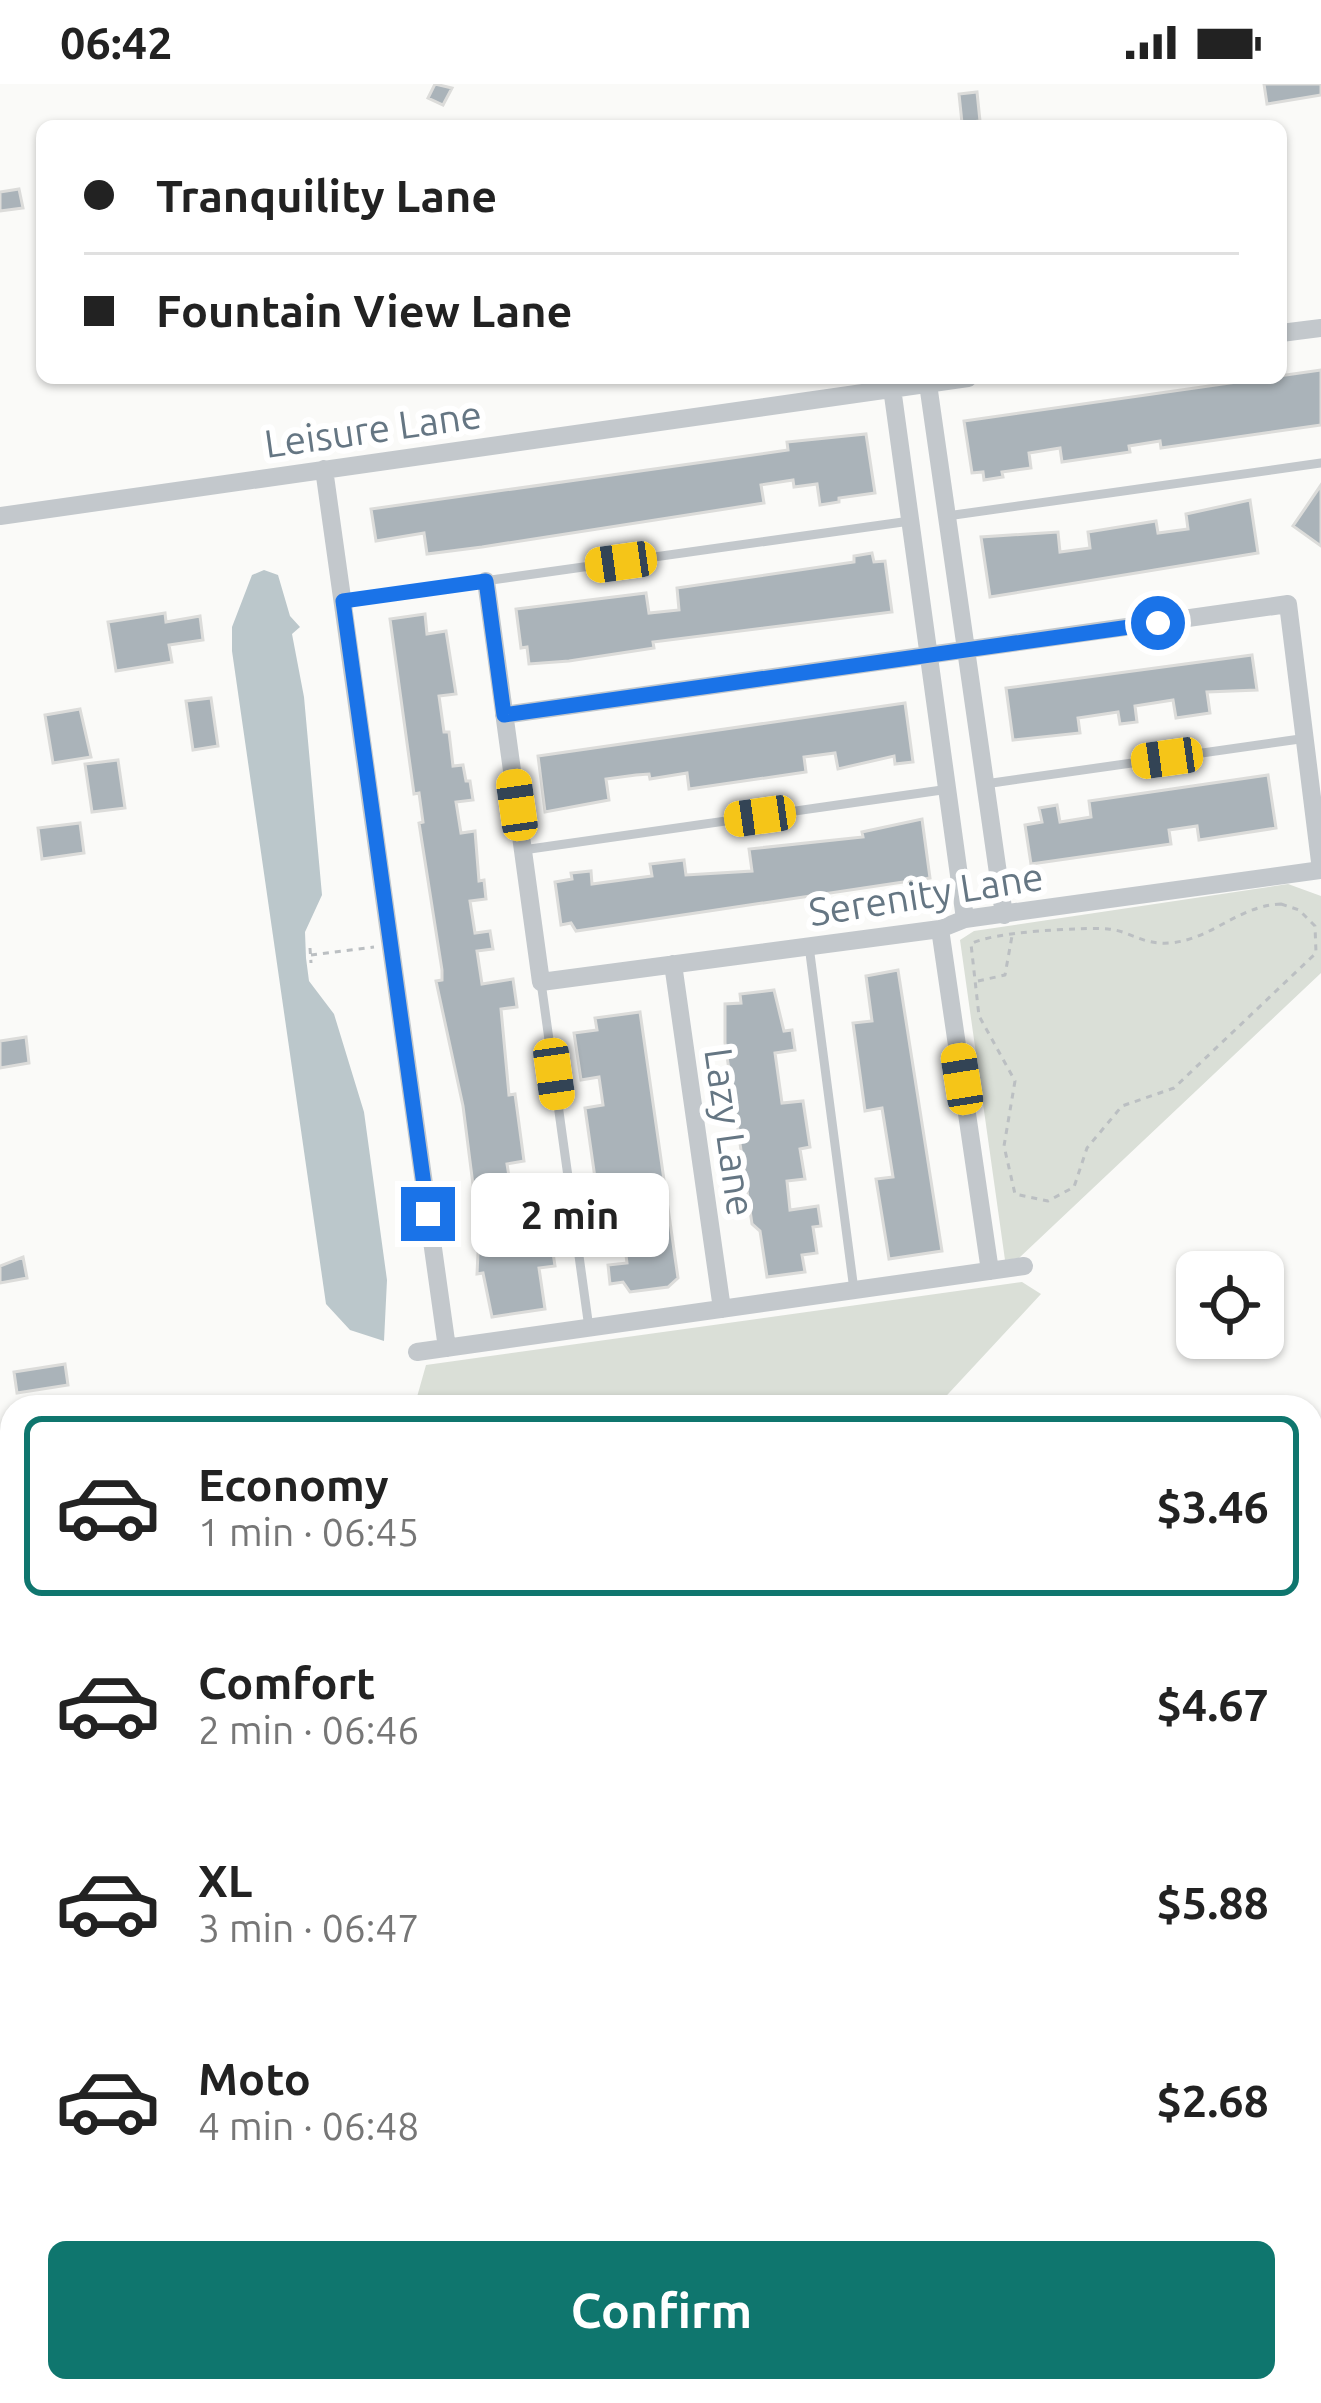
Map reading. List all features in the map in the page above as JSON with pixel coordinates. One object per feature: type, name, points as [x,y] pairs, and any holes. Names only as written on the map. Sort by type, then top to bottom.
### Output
[{"type":"street","points":[[1287,332],[1321,328]]},
{"type":"street","points":[[928,384],[1004,914]]},
{"type":"street","name":"Leisure Lane","points":[[0,516],[928,384]]},
{"type":"street","points":[[892,388],[965,919]]},
{"type":"street","points":[[324,470],[447,1348]]},
{"type":"street","points":[[486,581],[541,982]]},
{"type":"street","points":[[504,715],[1288,604],[1321,870]]},
{"type":"street","name":"Serenity Lane","points":[[541,982],[940,929],[965,919],[1321,870]]},
{"type":"street","points":[[940,929],[990,1270]]},
{"type":"street","name":"Lazy Lane","points":[[673,964],[722,1309]]},
{"type":"street","points":[[417,1352],[1024,1266]]},
{"type":"lane","points":[[947,516],[1321,463]]},
{"type":"lane","points":[[343,601],[910,520]]},
{"type":"lane","points":[[985,784],[1306,738]]},
{"type":"lane","points":[[523,850],[949,789]]},
{"type":"lane","points":[[809,946],[854,1290]]},
{"type":"lane","points":[[541,982],[589,1328]]},
{"type":"path","points":[[1281,904],[1307,916],[1319,942],[1305,964],[1174,1088],[1116,1111],[1088,1148],[1078,1183],[1048,1201],[1019,1197],[1009,1182],[1005,1139],[1016,1088],[979,1016],[974,981],[970,944],[1012,934],[1110,929],[1136,942],[1172,943],[1202,938],[1251,906],[1281,904]]},
{"type":"path","points":[[974,981],[1004,975],[1012,934]]},
{"type":"path","points":[[311,963],[310,952],[390,944]]},
{"type":"shaded area","points":[[264,570],[278,575],[290,616],[300,627],[292,634],[304,697],[322,895],[305,932],[306,958],[309,981],[334,1014],[364,1112],[387,1280],[384,1341],[350,1330],[326,1304],[232,651],[232,627],[252,575]]},
{"type":"shaded area","points":[[1288,884],[1321,896],[1321,973],[1019,1258],[1005,1260],[960,940],[974,931]]},
{"type":"shaded area","points":[[1022,1282],[1041,1294],[947,1395],[418,1395],[426,1365]]},
{"type":"building","points":[[435,84],[452,88],[443,105],[428,98]]},
{"type":"building","points":[[1264,84],[1321,84],[1321,95],[1267,104]]},
{"type":"building","points":[[977,92],[980,120],[962,120],[959,94]]},
{"type":"building","points":[[19,189],[23,208],[0,211],[0,192]]},
{"type":"building","points":[[1321,370],[1321,425],[1161,448],[1160,441],[1129,446],[1130,452],[1062,462],[1060,448],[1029,453],[1031,468],[1002,472],[1003,477],[984,480],[983,472],[972,473],[964,421],[1223,384],[1287,384],[1287,375]]},
{"type":"building","points":[[866,434],[875,493],[839,498],[839,502],[820,505],[817,484],[794,487],[793,480],[761,485],[764,503],[482,547],[427,554],[424,533],[376,541],[371,509],[788,450],[787,442]]},
{"type":"building","points":[[1321,485],[1321,546],[1293,526]]},
{"type":"building","points":[[1250,500],[1258,553],[990,597],[981,537],[1058,532],[1060,552],[1090,548],[1088,532],[1156,521],[1158,533],[1188,529],[1186,514]]},
{"type":"building","points":[[872,553],[874,562],[885,561],[892,612],[653,642],[654,648],[569,661],[529,664],[527,647],[521,648],[516,609],[646,593],[649,613],[679,610],[677,588],[854,562],[854,556]]},
{"type":"building","points":[[165,613],[166,622],[200,616],[203,640],[169,645],[172,662],[116,671],[108,622]]},
{"type":"building","points":[[425,614],[427,634],[446,631],[456,694],[439,696],[444,732],[449,732],[453,766],[463,765],[473,800],[456,802],[461,833],[475,831],[479,881],[484,880],[486,899],[470,901],[475,933],[490,931],[493,949],[477,951],[482,984],[513,979],[517,1007],[501,1009],[509,1095],[515,1094],[524,1161],[507,1164],[512,1195],[527,1192],[534,1249],[552,1246],[555,1266],[539,1268],[545,1309],[492,1317],[483,1273],[477,1274],[479,1232],[463,1106],[436,981],[442,980],[442,970],[390,619]]},
{"type":"building","points":[[1252,655],[1257,690],[1207,692],[1210,713],[1176,718],[1173,700],[1135,706],[1137,722],[1120,724],[1118,712],[1078,718],[1080,733],[1013,740],[1006,688]]},
{"type":"building","points":[[211,698],[218,746],[193,750],[186,701]]},
{"type":"building","points":[[905,703],[913,762],[895,764],[894,756],[838,769],[835,753],[804,757],[806,772],[689,789],[687,773],[606,779],[609,800],[545,812],[538,756]]},
{"type":"building","points":[[80,709],[91,757],[53,763],[45,715]]},
{"type":"building","points":[[118,760],[125,808],[92,812],[85,764]]},
{"type":"building","points":[[1268,775],[1276,828],[1199,840],[1197,826],[1169,830],[1171,844],[1031,864],[1025,825],[1042,822],[1039,808],[1057,805],[1060,822],[1091,817],[1089,801]]},
{"type":"building","points":[[922,819],[930,878],[576,931],[571,923],[561,925],[555,882],[572,879],[571,873],[591,871],[592,884],[652,876],[650,864],[684,860],[686,875],[752,871],[749,849],[863,837],[862,832]]},
{"type":"building","points":[[80,823],[84,853],[42,859],[38,828]]},
{"type":"building","points":[[898,970],[942,1251],[889,1259],[876,1179],[893,1177],[882,1108],[865,1111],[853,1023],[872,1021],[866,976]]},
{"type":"building","points":[[774,990],[784,1031],[792,1030],[795,1050],[775,1053],[782,1103],[803,1101],[810,1147],[800,1149],[805,1179],[787,1181],[790,1210],[818,1206],[821,1226],[813,1227],[817,1253],[802,1255],[805,1272],[767,1277],[760,1231],[752,1224],[725,1043],[725,1004],[741,1003],[740,994]]},
{"type":"building","points":[[640,1012],[678,1278],[668,1287],[630,1292],[623,1282],[610,1284],[608,1265],[627,1263],[622,1224],[601,1227],[599,1207],[620,1205],[619,1175],[595,1178],[585,1108],[603,1105],[599,1077],[581,1080],[574,1033],[597,1030],[595,1018]]},
{"type":"building","points":[[26,1037],[29,1063],[0,1068],[0,1041]]},
{"type":"building","points":[[23,1257],[27,1278],[0,1283],[0,1266]]},
{"type":"building","points":[[65,1364],[68,1385],[17,1393],[14,1372]]},
{"type":"route","points":[[428,1214],[343,601],[486,581],[504,715],[1158,623]]}]
